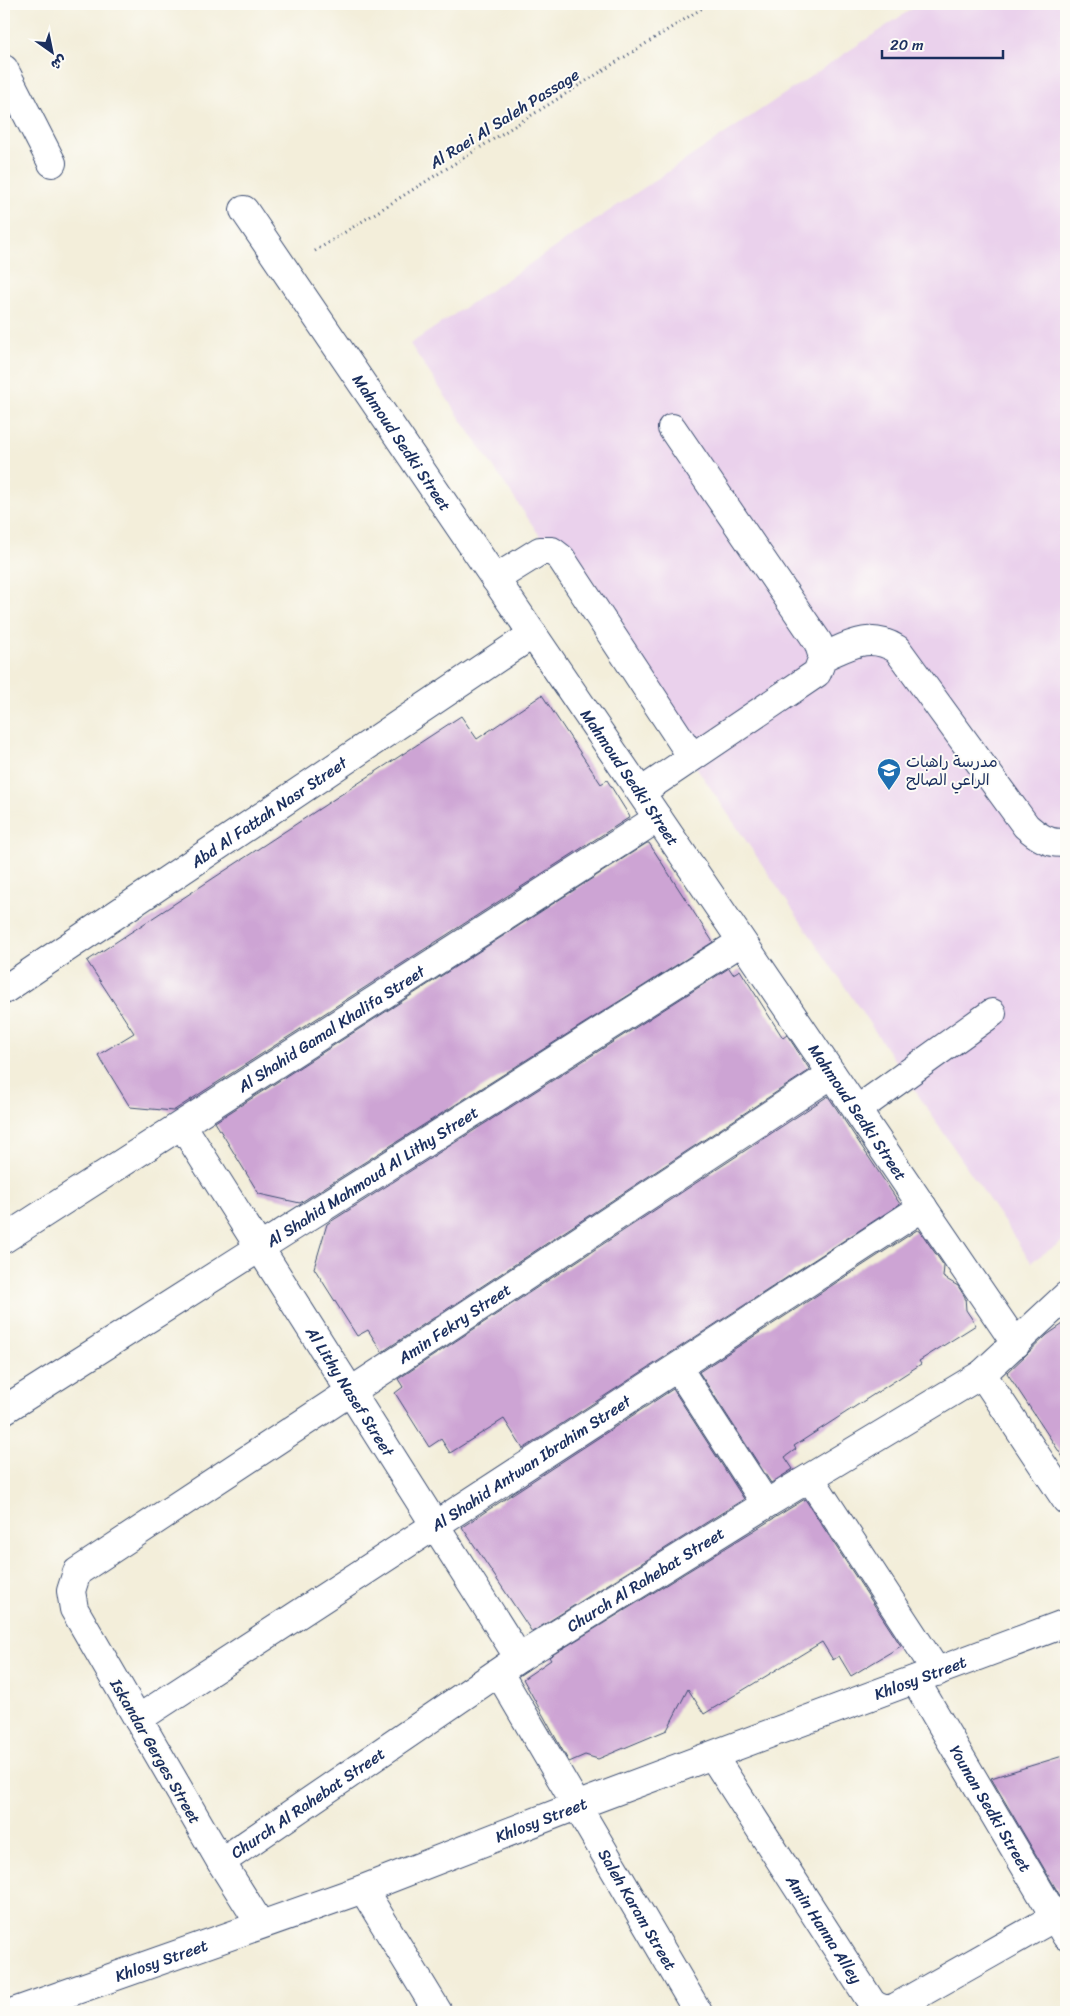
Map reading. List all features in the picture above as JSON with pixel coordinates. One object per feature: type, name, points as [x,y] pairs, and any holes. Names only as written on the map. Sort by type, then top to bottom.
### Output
[{"type":"street","points":[[4,69],[52,163]]},
{"type":"street","name":"Mahmoud Sedki Street","points":[[244,210],[1016,1344]]},
{"type":"street","points":[[640,792],[817,672],[823,657],[818,642],[672,428]]},
{"type":"street","points":[[495,579],[540,551],[552,551],[561,558],[692,757]]},
{"type":"street","name":"Abd Al Fattah Nasr Street","points":[[4,990],[533,634]]},
{"type":"street","points":[[823,657],[851,645],[869,640],[885,642],[897,649],[1026,826],[1037,836],[1050,842],[1066,842]]},
{"type":"street","name":"Al Shahid Gamal Khalifa Street","points":[[4,1239],[658,818]]},
{"type":"street","name":"Al Shahid Mahmoud Al Lithy Street","points":[[4,1410],[741,942]]},
{"type":"street","points":[[857,1110],[992,1013]]},
{"type":"street","name":"Amin Fekry Street","points":[[77,1572],[832,1074]]},
{"type":"street","name":"Al Lithy Nasef Street","points":[[182,1124],[436,1526],[509,1665]]},
{"type":"street","name":"Al Shahid Antwan Ibrahim Street","points":[[138,1719],[923,1207]]},
{"type":"street","name":"Church Al Rahebat Street","points":[[221,1862],[509,1665],[766,1504],[982,1374],[1066,1296]]},
{"type":"street","points":[[678,1368],[766,1504]]},
{"type":"street","points":[[982,1374],[1066,1500]]},
{"type":"street","name":"Younan Sedki Street","points":[[810,1478],[926,1676],[1060,1926]]},
{"type":"street","name":"Iskandar Gerges Street","points":[[77,1572],[71,1591],[74,1609],[221,1862],[260,1924]]},
{"type":"street","name":"Khlosy Street","points":[[14,2012],[363,1889],[576,1806],[1066,1623]]},
{"type":"street","name":"Saleh Karam Street","points":[[509,1665],[576,1806],[698,2012]]},
{"type":"street","name":"Amin Hanna Alley","points":[[713,1756],[872,2003],[877,2007],[890,2010],[1060,1926]]},
{"type":"street","points":[[363,1889],[438,2012]]},
{"type":"path","name":"Al Raei Al Saleh Passage","points":[[312,253],[709,4]]},
{"type":"shaded area","name":"مدرسة راهبات الراعي الصالح","points":[[919,4],[1066,4],[1066,1239],[1031,1262],[410,344]]},
{"type":"building","points":[[542,695],[601,784],[607,780],[630,817],[173,1111],[130,1107],[98,1055],[134,1033],[87,961],[461,716],[477,739]]},
{"type":"building","points":[[649,843],[713,942],[300,1203],[259,1194],[215,1122]]},
{"type":"building","points":[[729,968],[733,974],[740,970],[783,1038],[787,1035],[810,1070],[382,1352],[368,1330],[357,1336],[314,1268],[327,1224]]},
{"type":"building","points":[[828,1096],[900,1204],[523,1449],[504,1419],[450,1453],[441,1439],[429,1447],[395,1393],[403,1387],[398,1379]]},
{"type":"building","points":[[917,1230],[920,1231],[944,1266],[943,1277],[958,1286],[965,1297],[966,1310],[976,1325],[919,1361],[921,1364],[794,1446],[796,1449],[785,1457],[793,1469],[771,1483],[699,1372]]},
{"type":"building","points":[[1066,1322],[1066,1462],[1007,1373],[1047,1335]]},
{"type":"building","points":[[673,1389],[744,1499],[532,1632],[462,1527]]},
{"type":"building","points":[[805,1499],[901,1646],[851,1676],[839,1656],[833,1660],[822,1642],[704,1714],[688,1689],[667,1730],[598,1759],[585,1755],[569,1762],[523,1679],[551,1660],[549,1657]]},
{"type":"building","points":[[1066,1755],[1066,1906],[991,1778]]},
{"type":"place","name":"مدرسة راهبات الراعي الصالح","points":[[889,791]]}]
